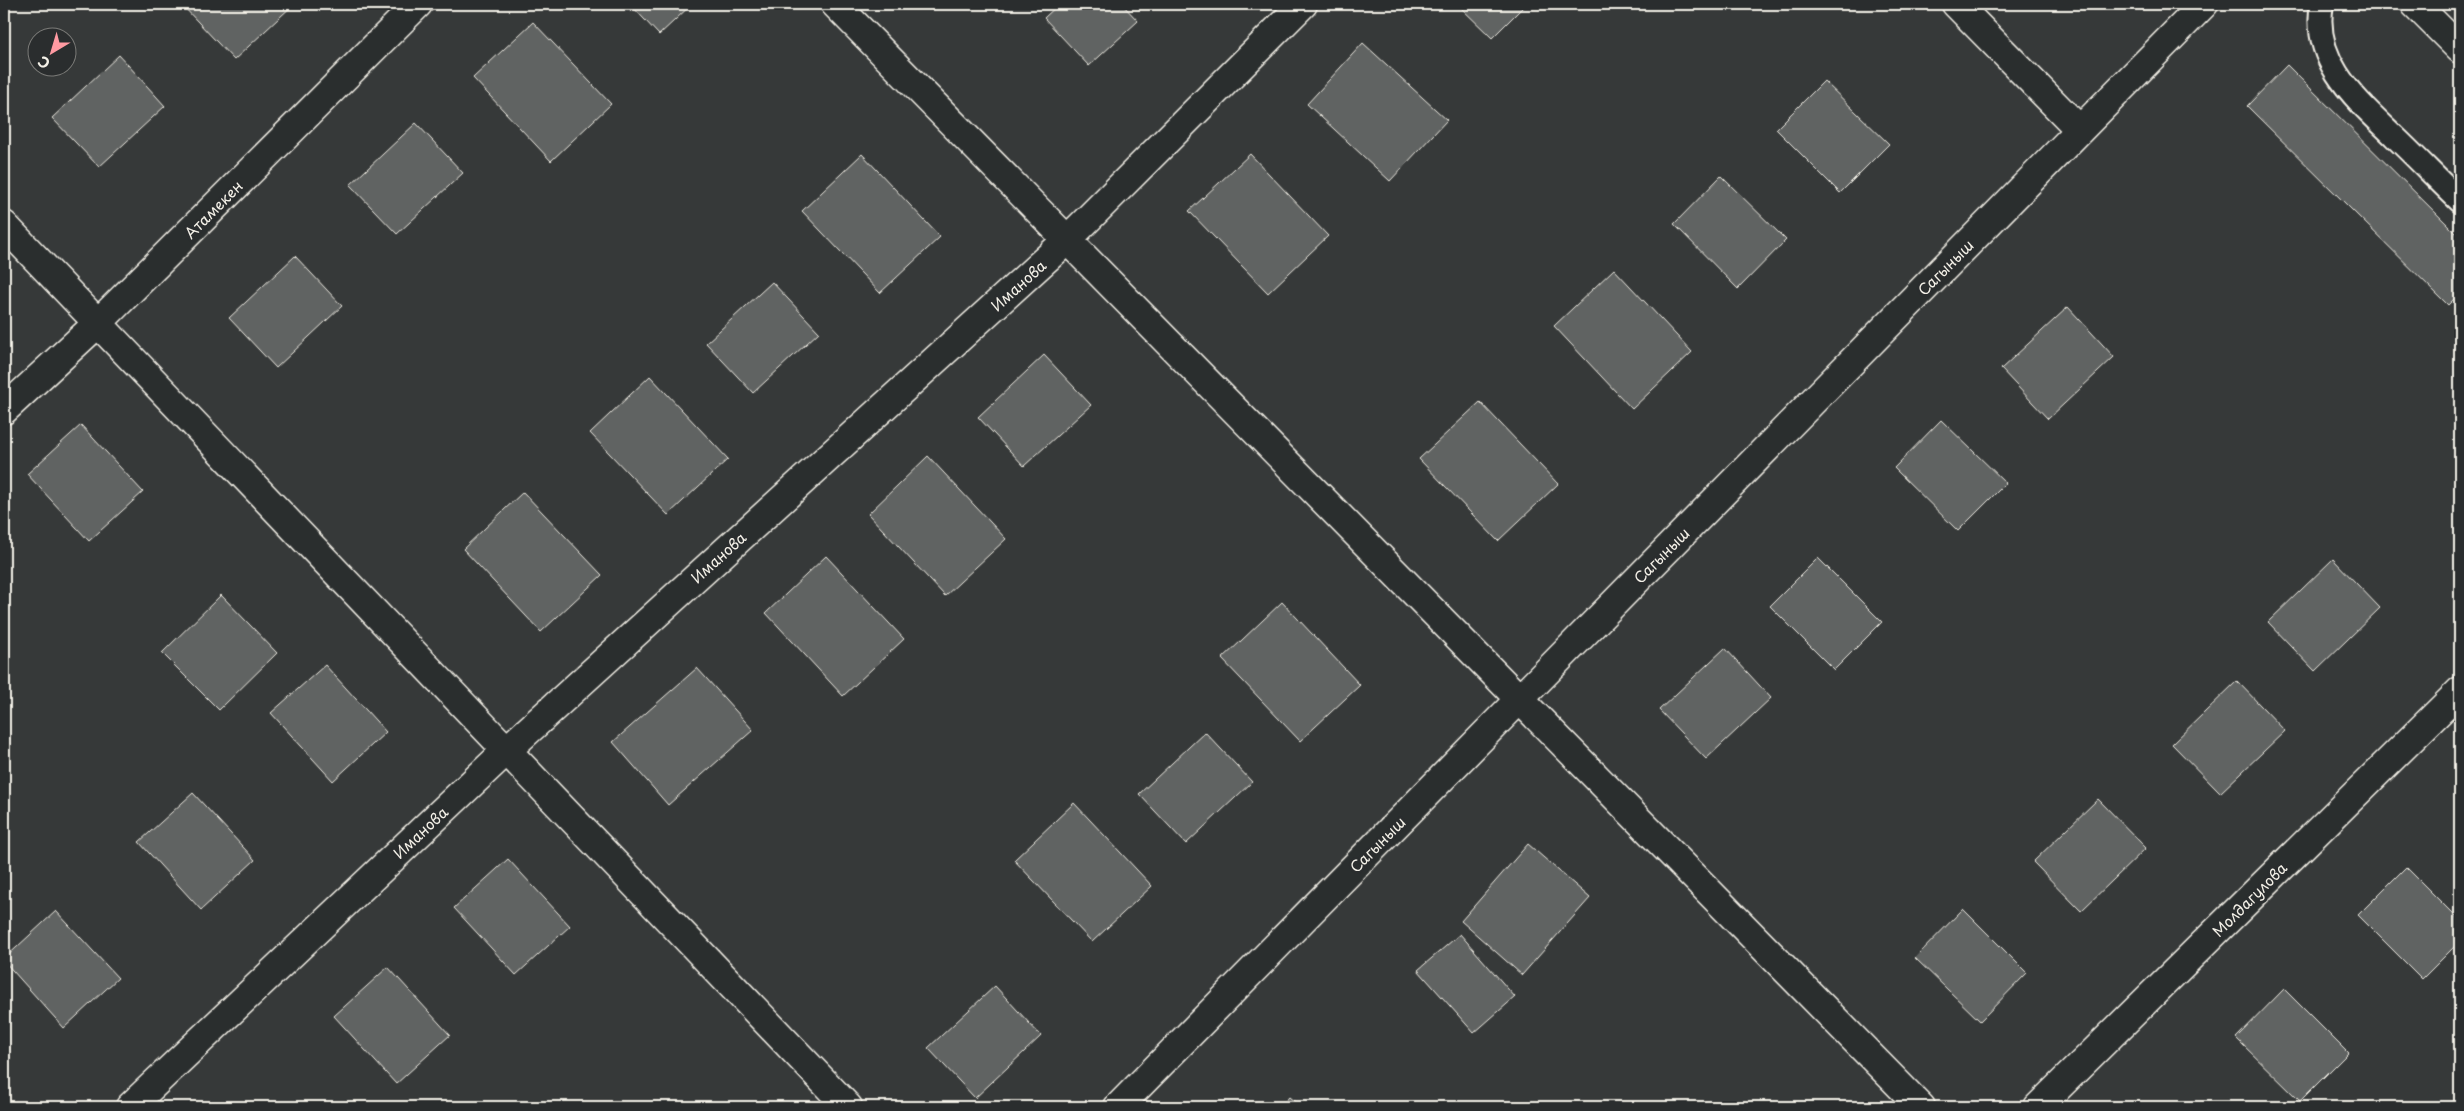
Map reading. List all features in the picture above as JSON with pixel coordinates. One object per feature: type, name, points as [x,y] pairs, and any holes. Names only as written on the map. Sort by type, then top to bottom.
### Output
[{"type":"street","name":"Атамекен","points":[[4,410],[98,323],[418,4]]},
{"type":"street","points":[[835,4],[1921,1107]]},
{"type":"street","name":"Иманова","points":[[130,1107],[507,750],[1067,240],[1303,4]]},
{"type":"street","points":[[1956,4],[2080,130]]},
{"type":"street","name":"Сагыныш","points":[[1118,1107],[2204,4]]},
{"type":"street","points":[[2415,4],[2460,49]]},
{"type":"street","points":[[4,225],[848,1107]]},
{"type":"street","name":"Молдагулова","points":[[2038,1107],[2460,691]]},
{"type":"lane","points":[[2322,4],[2320,15],[2327,54],[2348,92],[2460,201]]},
{"type":"building","points":[[181,4],[294,4],[234,60]]},
{"type":"building","points":[[630,4],[692,4],[659,35]]},
{"type":"building","points":[[1059,4],[1122,4],[1138,21],[1089,66],[1044,18]]},
{"type":"building","points":[[1457,4],[1526,4],[1492,38]]},
{"type":"building","points":[[533,22],[611,104],[551,161],[473,78]]},
{"type":"building","points":[[1363,43],[1447,120],[1390,181],[1307,104]]},
{"type":"building","points":[[119,55],[165,106],[99,167],[52,118]]},
{"type":"building","points":[[2287,65],[2460,237],[2460,293],[2448,305],[2247,106]]},
{"type":"building","points":[[1824,81],[1889,144],[1840,193],[1776,129]]},
{"type":"building","points":[[416,123],[463,173],[397,234],[350,185]]},
{"type":"building","points":[[862,154],[940,237],[880,293],[802,211]]},
{"type":"building","points":[[1250,154],[1328,236],[1268,293],[1189,211]]},
{"type":"building","points":[[1721,176],[1786,240],[1738,289],[1674,224]]},
{"type":"building","points":[[295,256],[342,306],[276,368],[229,318]]},
{"type":"building","points":[[1614,269],[1692,352],[1632,409],[1554,326]]},
{"type":"building","points":[[772,282],[819,332],[753,393],[706,343]]},
{"type":"building","points":[[2068,307],[2114,357],[2048,419],[2001,369]]},
{"type":"building","points":[[1044,355],[1091,405],[1024,466],[978,417]]},
{"type":"building","points":[[650,376],[728,459],[668,515],[590,433]]},
{"type":"building","points":[[1480,402],[1558,484],[1498,541],[1419,459]]},
{"type":"building","points":[[1941,420],[2006,483],[1958,531],[1894,468]]},
{"type":"building","points":[[81,425],[143,492],[89,541],[27,474]]},
{"type":"building","points":[[928,456],[1006,539],[945,596],[868,514]]},
{"type":"building","points":[[523,492],[602,575],[541,632],[463,549]]},
{"type":"building","points":[[826,556],[904,639],[843,696],[766,613]]},
{"type":"building","points":[[1818,558],[1882,622],[1834,670],[1770,606]]},
{"type":"building","points":[[2333,559],[2380,608],[2315,671],[2268,622]]},
{"type":"building","points":[[221,595],[277,653],[219,710],[162,653]]},
{"type":"building","points":[[1282,602],[1360,685],[1300,741],[1222,659]]},
{"type":"building","points":[[1725,648],[1771,698],[1706,759],[1659,710]]},
{"type":"building","points":[[325,665],[386,732],[333,781],[271,713]]},
{"type":"building","points":[[697,668],[753,730],[668,805],[613,742]]},
{"type":"building","points":[[2237,681],[2285,731],[2220,793],[2172,744]]},
{"type":"building","points":[[1205,732],[1252,782],[1186,844],[1139,794]]},
{"type":"building","points":[[193,793],[255,860],[201,910],[139,842]]},
{"type":"building","points":[[2098,799],[2146,848],[2081,911],[2033,862]]},
{"type":"building","points":[[1074,803],[1152,886],[1092,942],[1014,860]]},
{"type":"building","points":[[1528,844],[1590,898],[1522,975],[1461,921]]},
{"type":"building","points":[[508,859],[570,926],[516,975],[454,908]]},
{"type":"building","points":[[2406,867],[2460,921],[2460,941],[2422,979],[2358,915]]},
{"type":"building","points":[[1963,909],[2027,973],[1980,1021],[1915,958]]},
{"type":"building","points":[[56,911],[118,978],[64,1028],[4,961]]},
{"type":"building","points":[[1460,934],[1515,997],[1474,1033],[1418,970]]},
{"type":"building","points":[[388,967],[450,1035],[396,1084],[334,1016]]},
{"type":"building","points":[[995,986],[1041,1036],[975,1098],[928,1048]]},
{"type":"building","points":[[2284,989],[2348,1053],[2300,1101],[2236,1038]]},
{"type":"building","points":[[1289,1097],[1301,1107],[1280,1107]]}]
